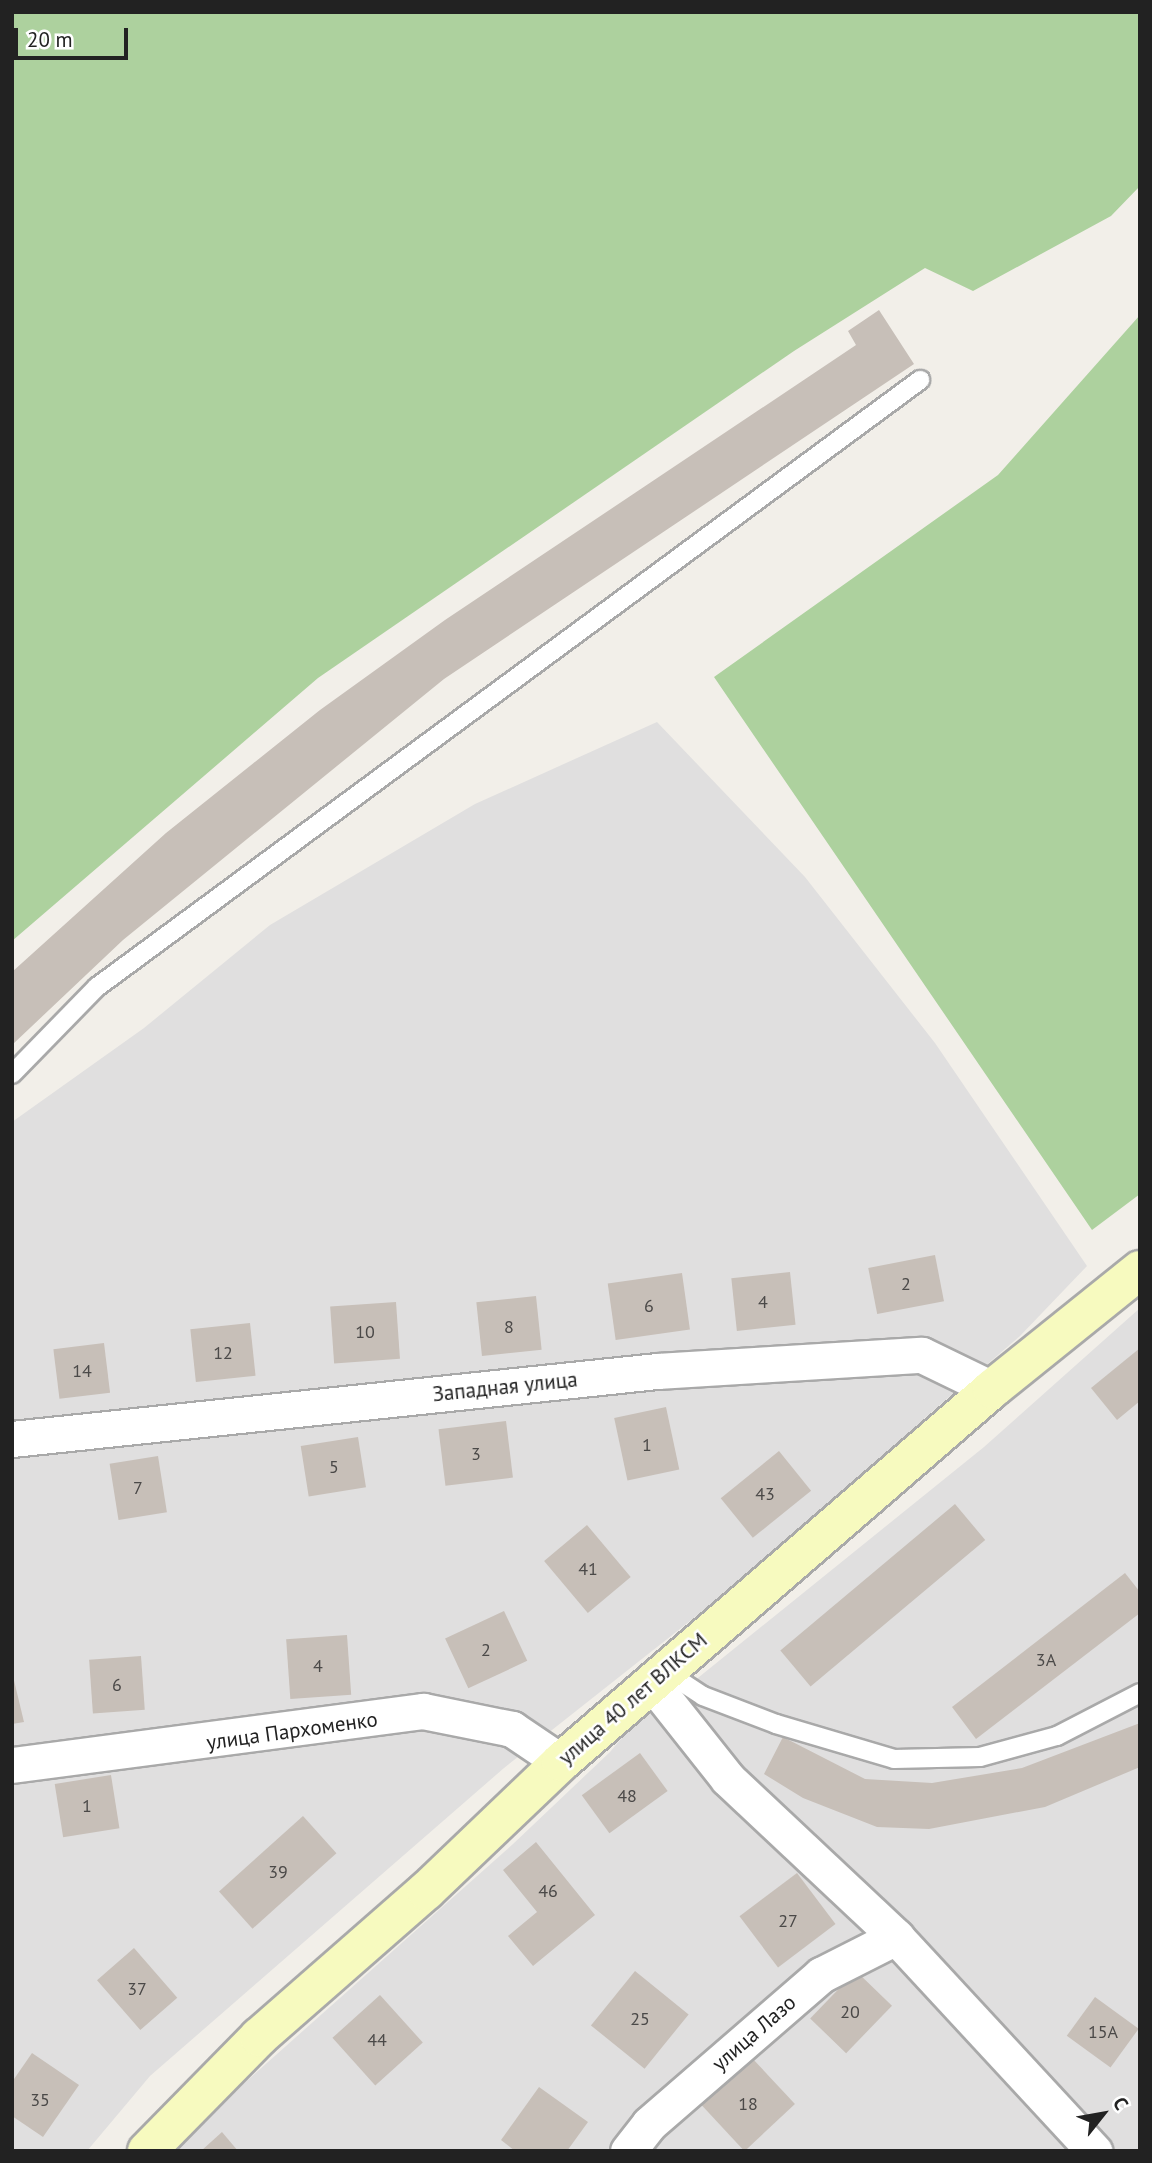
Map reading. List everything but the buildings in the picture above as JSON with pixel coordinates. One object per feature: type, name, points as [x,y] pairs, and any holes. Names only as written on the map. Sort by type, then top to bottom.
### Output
[{"type":"street","name":"улица 40 лет ВЛКСМ","points":[[147,2151],[259,2036],[426,1891],[561,1762],[992,1389],[1140,1270]]},
{"type":"street","name":"Западная улица","points":[[12,1439],[657,1371],[922,1355],[992,1389]]},
{"type":"street","points":[[658,1677],[728,1779],[896,1937],[1094,2151]]},
{"type":"street","name":"улица Пархоменко","points":[[12,1765],[423,1711],[512,1729],[561,1762]]},
{"type":"street","name":"улица Лазо","points":[[628,2151],[649,2124],[821,1975],[896,1937]]},
{"type":"lane","points":[[12,1074],[97,987],[920,380]]},
{"type":"lane","points":[[658,1677],[776,1724],[894,1759],[992,1754],[1057,1736],[1140,1693]]},
{"type":"shaded area","points":[[657,722],[805,877],[935,1043],[1087,1266],[1020,1336],[926,1417],[828,1512],[504,1768],[150,2076],[87,2151],[12,2151],[12,1122],[144,1028],[270,925],[475,804]]},
{"type":"shaded area","points":[[1140,1308],[1140,2151],[1112,2151],[913,1926],[755,1788],[678,1694],[984,1447]]},
{"type":"shaded area","points":[[651,1703],[1077,2151],[168,2151],[513,1844],[610,1752]]},
{"type":"green space","points":[[12,12],[1140,12],[1140,186],[1111,216],[973,291],[925,268],[794,351],[318,678],[12,941]]},
{"type":"green space","points":[[1140,315],[1140,1194],[1092,1230],[714,677],[998,475]]}]
